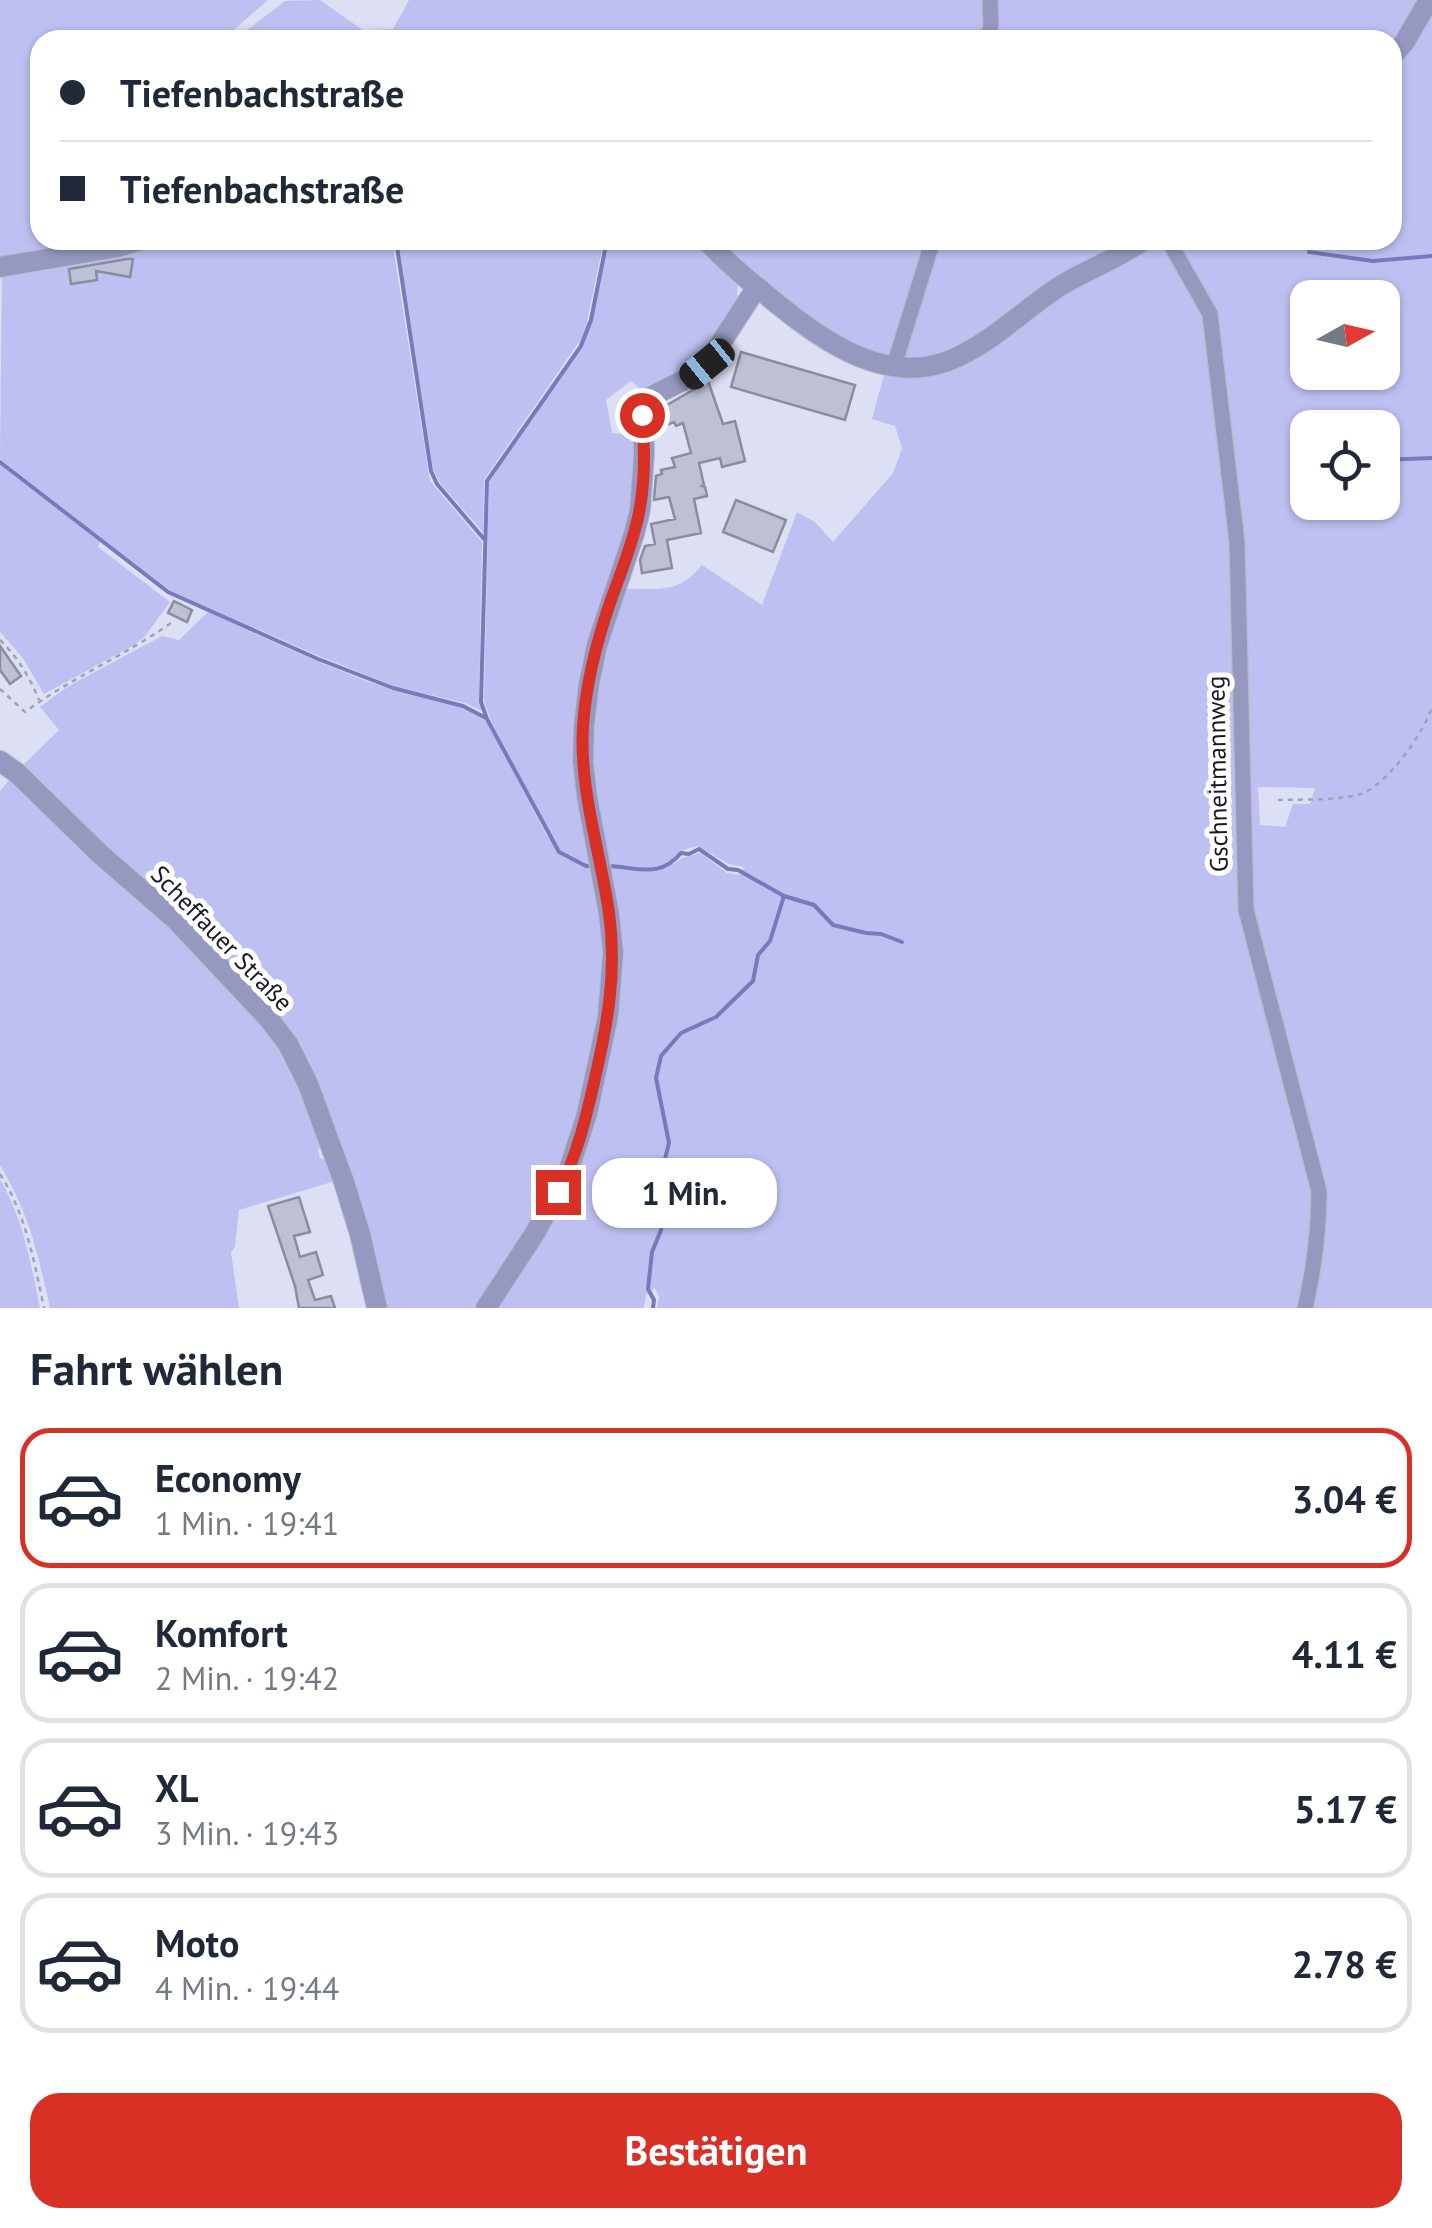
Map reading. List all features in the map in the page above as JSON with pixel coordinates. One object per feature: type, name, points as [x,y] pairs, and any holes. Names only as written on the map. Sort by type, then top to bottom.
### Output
[{"type":"street","points":[[990,0],[990,30]]},
{"type":"street","points":[[1402,45],[1428,0]]},
{"type":"street","points":[[0,267],[96,250]]},
{"type":"street","points":[[717,250],[812,331],[872,361],[921,367],[970,352],[1060,286],[1131,250]]},
{"type":"street","points":[[894,366],[930,250]]},
{"type":"street","name":"Gschneitmannweg","points":[[1174,250],[1210,314],[1237,542],[1246,910],[1319,1190],[1319,1226],[1305,1308]]},
{"type":"street","points":[[486,1308],[568,1172],[587,1114],[608,1016],[613,953],[587,797],[584,725],[597,645],[640,510],[643,406],[650,397],[707,364],[757,288]]},
{"type":"street","name":"Scheffauer Straße","points":[[0,761],[176,920],[288,1044],[308,1084],[344,1182],[377,1308]]},
{"type":"path","points":[[0,689],[25,712],[171,623]]},
{"type":"path","points":[[0,640],[27,672],[39,702]]},
{"type":"path","points":[[1278,800],[1361,795],[1386,776],[1408,750],[1432,707]]},
{"type":"path","points":[[0,1174],[25,1224],[44,1308]]},
{"type":"shaded area","points":[[0,0],[268,0],[234,30],[30,30],[30,250],[71,250],[0,263]]},
{"type":"shaded area","points":[[320,0],[363,30],[247,30],[285,1]]},
{"type":"shaded area","points":[[409,0],[985,0],[985,30],[378,30],[393,29]]},
{"type":"shaded area","points":[[993,0],[1422,0],[1402,33],[1402,30],[993,30]]},
{"type":"shaded area","points":[[1432,3],[1432,1308],[1309,1308],[1316,1209],[1301,1308],[657,1308],[659,1297],[655,1288],[646,1294],[644,1308],[490,1308],[538,1234],[611,1020],[591,799],[592,687],[625,589],[676,586],[702,565],[762,605],[797,512],[815,522],[833,542],[893,473],[902,448],[895,426],[872,419],[885,371],[908,374],[1137,250],[1402,250],[1402,49]],"holes":[[[1258,787],[1315,788],[1310,804],[1293,804],[1285,827],[1260,825]],[[698,846],[729,864],[744,867],[739,875],[727,873],[700,853],[672,865],[678,854]]]},
{"type":"shaded area","points":[[123,250],[394,250],[430,481],[482,542],[482,711],[465,703],[394,686],[168,590],[0,459],[2,271]]},
{"type":"shaded area","points":[[400,250],[602,250],[587,321],[591,324],[607,250],[707,250],[738,283],[737,298],[703,360],[645,394],[631,381],[606,400],[612,433],[639,436],[633,515],[585,680],[610,955],[572,1152],[481,1308],[383,1308],[279,1023],[280,1015],[292,1005],[289,1001],[273,1009],[19,769],[59,730],[40,707],[67,687],[162,636],[179,640],[208,612],[346,673],[454,705],[487,722],[547,836],[551,836],[484,701],[489,483],[584,346],[578,343],[484,480],[483,532],[440,483],[433,469]]},
{"type":"shaded area","points":[[724,250],[925,250],[892,355],[885,358],[843,343]]},
{"type":"shaded area","points":[[934,250],[1117,250],[959,352],[905,362],[904,353]]},
{"type":"shaded area","points":[[0,463],[170,602],[134,645],[44,694],[23,658],[0,632]]},
{"type":"shaded area","points":[[13,776],[183,934],[293,1062],[323,1144],[318,1150],[320,1158],[328,1161],[335,1181],[239,1210],[231,1252],[239,1308],[50,1308],[25,1217],[0,1165],[0,791]]},
{"type":"shaded area","points":[[0,1179],[20,1226],[40,1308],[0,1308]]},
{"type":"building","points":[[133,259],[130,277],[96,271],[97,280],[71,284],[69,269]]},
{"type":"building","points":[[741,352],[855,385],[845,420],[731,387]]},
{"type":"building","points":[[708,381],[723,424],[735,421],[745,461],[722,467],[720,458],[699,463],[707,496],[694,499],[701,533],[667,540],[672,568],[642,573],[640,560],[645,546],[655,544],[651,524],[675,519],[669,497],[654,500],[656,476],[662,474],[661,470],[675,467],[672,458],[691,453],[683,423],[659,428],[657,411]]},
{"type":"building","points":[[736,500],[786,520],[773,552],[723,532]]},
{"type":"building","points":[[174,601],[192,610],[187,622],[168,613]]},
{"type":"building","points":[[0,646],[21,676],[10,684],[0,670]]},
{"type":"building","points":[[299,1197],[310,1232],[294,1236],[300,1257],[316,1252],[323,1275],[308,1280],[315,1300],[331,1296],[335,1308],[299,1308],[268,1206]]},
{"type":"waterway","points":[[398,250],[431,471],[437,484],[484,539]]},
{"type":"waterway","points":[[591,866],[559,852],[481,702],[487,481],[581,346],[591,320],[605,250]]},
{"type":"waterway","points":[[1309,252],[1373,261],[1432,256]]},
{"type":"waterway","points":[[1400,459],[1432,458]]},
{"type":"waterway","points":[[0,462],[168,592],[318,659],[393,688],[463,706],[486,718]]},
{"type":"waterway","points":[[606,866],[655,869],[681,853],[699,849],[728,869],[738,870],[784,896],[814,905],[833,925],[902,942]]},
{"type":"waterway","points":[[653,1308],[654,1300],[648,1289],[652,1252],[666,1203],[661,1175],[669,1143],[656,1078],[661,1056],[681,1033],[716,1017],[753,981],[758,955],[770,941],[784,896]]},
{"type":"route","points":[[558,1192],[577,1151],[587,1114],[613,978],[609,914],[587,797],[584,725],[597,645],[640,510],[642,415]]}]
